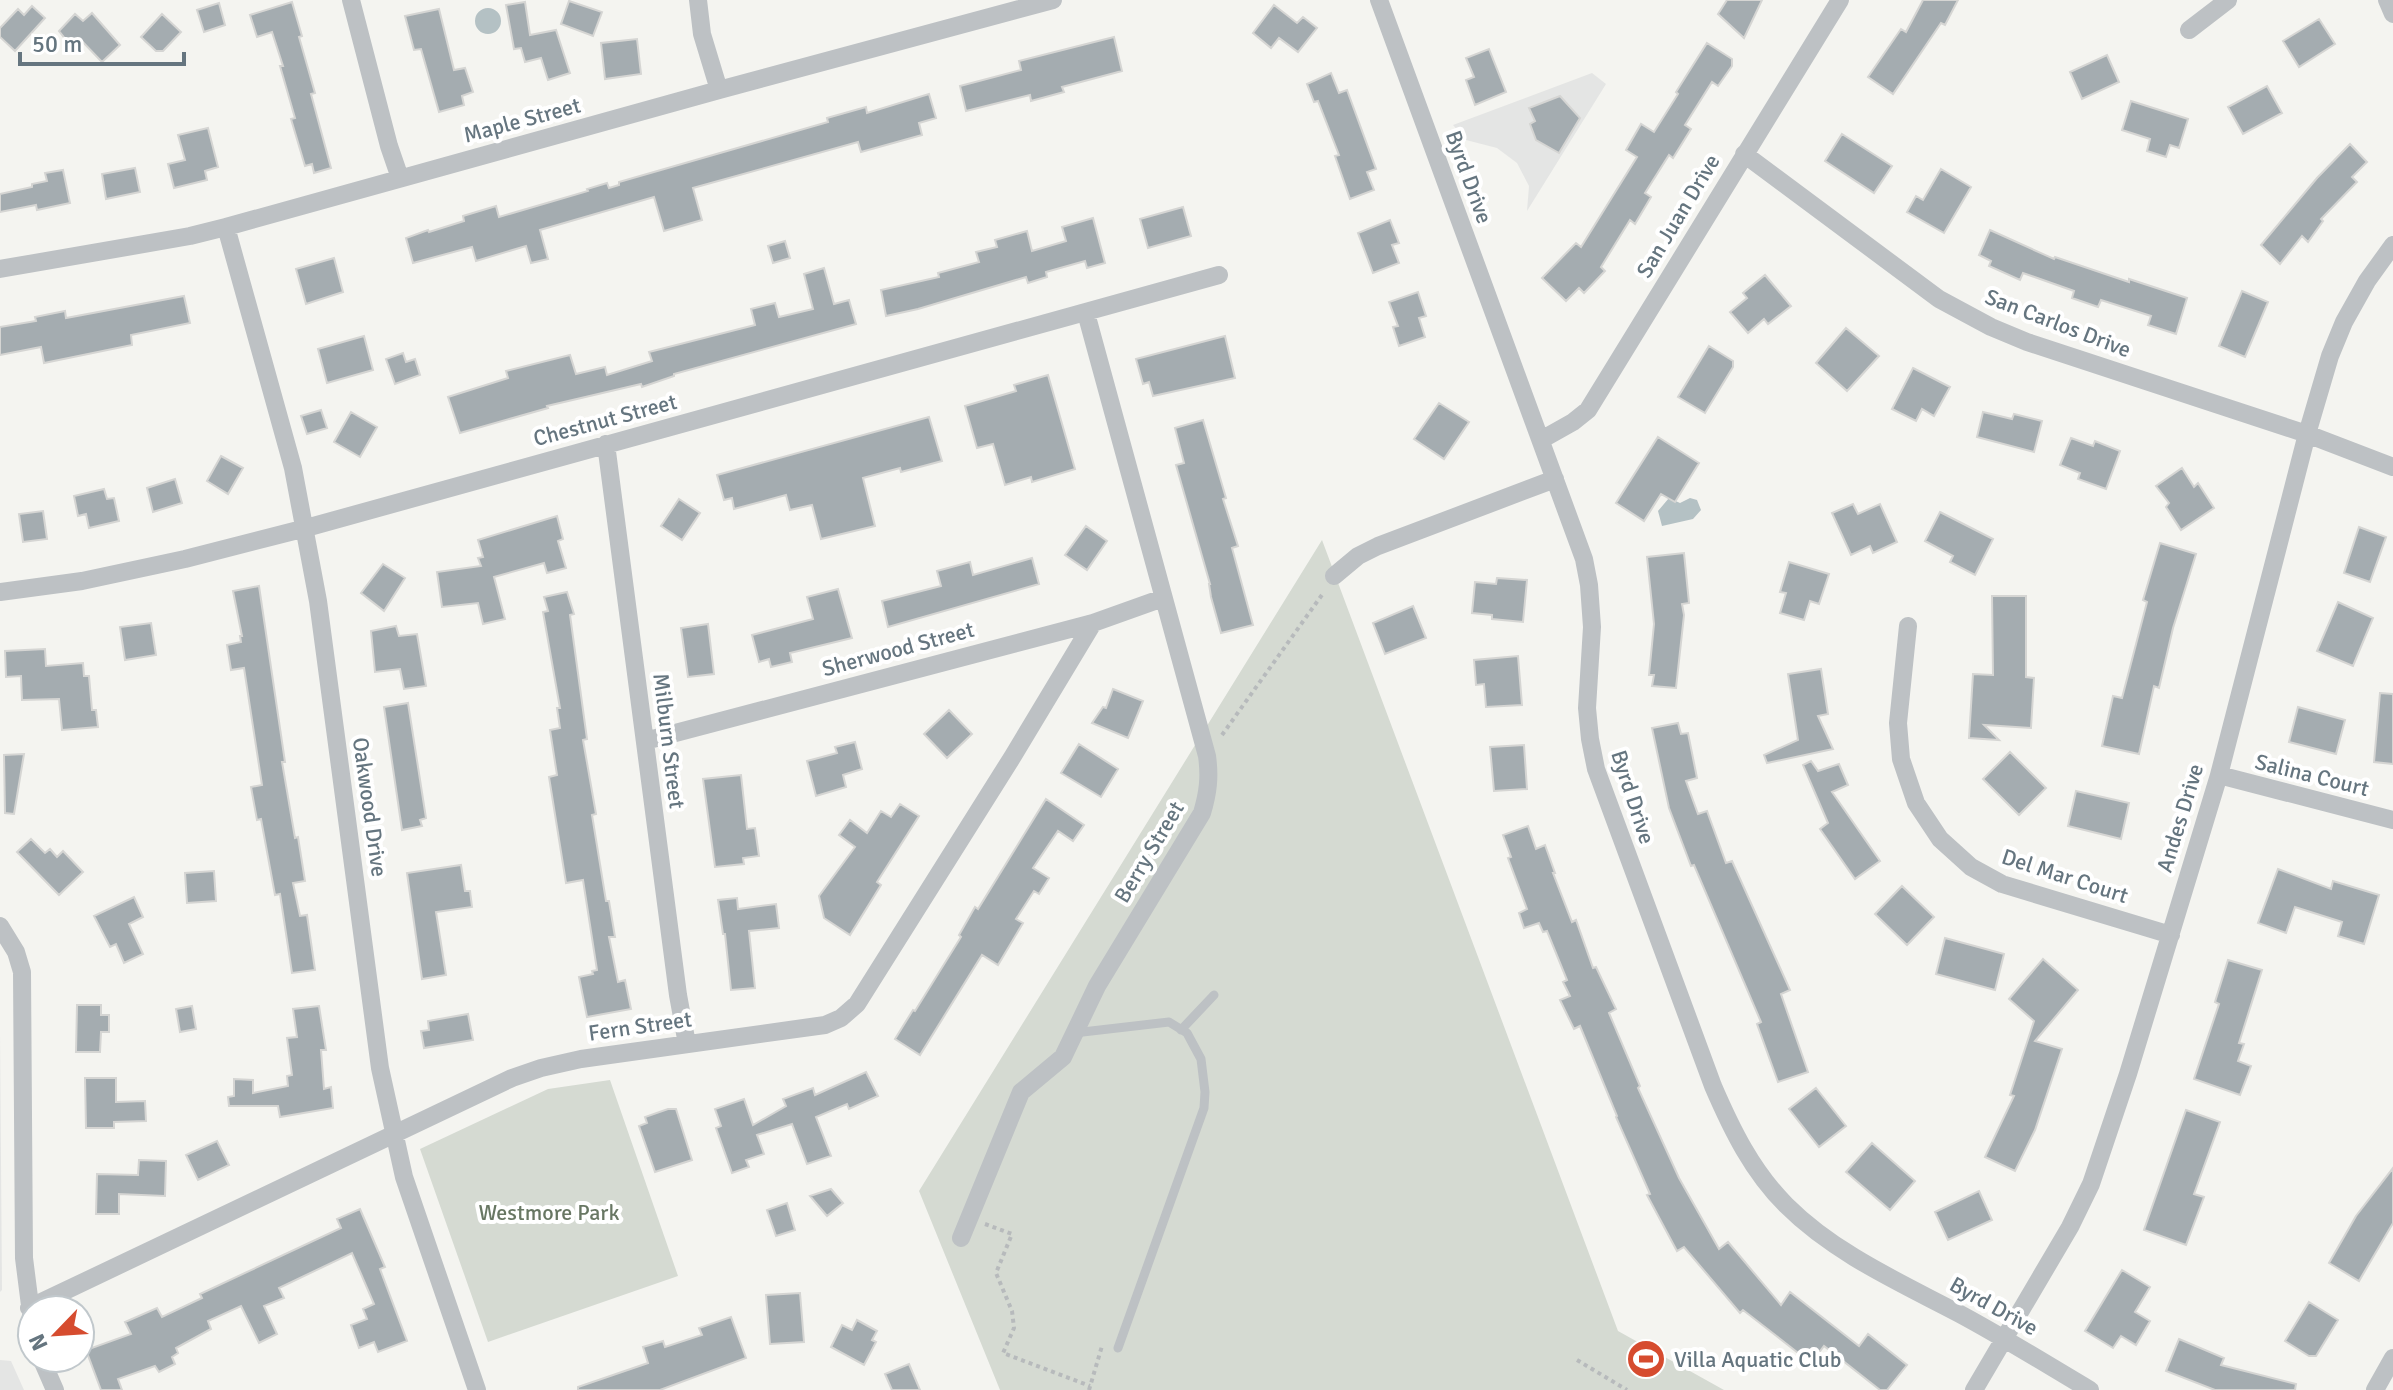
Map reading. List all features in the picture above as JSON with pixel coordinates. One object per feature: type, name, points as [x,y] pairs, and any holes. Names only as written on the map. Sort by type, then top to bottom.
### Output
[{"type":"street","points":[[351,0],[400,178]]},
{"type":"street","points":[[698,0],[702,34],[719,90]]},
{"type":"street","name":"Maple Street","points":[[0,269],[226,227],[1053,0]]},
{"type":"street","name":"Byrd Drive","points":[[1379,0],[1584,559],[1592,627],[1587,708],[1596,769],[1734,1134],[1769,1186],[1811,1226],[1879,1271],[2005,1338],[2090,1390]]},
{"type":"street","name":"San Juan Drive","points":[[1541,440],[1588,410],[1840,0]]},
{"type":"street","points":[[2189,30],[2228,0]]},
{"type":"street","points":[[2387,0],[2393,14]]},
{"type":"street","name":"San Carlos Drive","points":[[1744,154],[1939,299],[1991,327],[2027,342],[2307,434],[2393,467]]},
{"type":"street","name":"Oakwood Drive","points":[[226,227],[293,468],[306,528],[380,1068],[412,1203],[477,1390]]},
{"type":"street","name":"Andes Drive","points":[[1974,1390],[2070,1227],[2091,1184],[2128,1074],[2219,775],[2330,356],[2344,322],[2367,281],[2393,245]]},
{"type":"street","name":"Chestnut Street","points":[[0,592],[126,572],[306,528],[1219,275]]},
{"type":"street","name":"Berry Street","points":[[961,1238],[1021,1092],[1063,1057],[1097,986],[1202,813],[1207,796],[1207,756],[1086,313]]},
{"type":"street","name":"Milburn Street","points":[[606,444],[687,1044]]},
{"type":"street","points":[[1334,576],[1358,556],[1378,546],[1555,479]]},
{"type":"street","name":"Sherwood Street","points":[[645,741],[1093,623],[1163,598]]},
{"type":"street","name":"Fern Street","points":[[74,1294],[512,1078],[581,1059],[825,1025],[841,1018],[857,1004],[1093,623]]},
{"type":"street","name":"Del Mar Court","points":[[1908,626],[1898,723],[1901,759],[1916,803],[1940,839],[1971,867],[2002,884],[2171,935]]},
{"type":"street","name":"Salina Court","points":[[2219,775],[2393,820]]},
{"type":"street","points":[[0,926],[16,952],[22,972],[24,1258],[28,1294]]},
{"type":"street","points":[[2375,1390],[2393,1358]]},
{"type":"lane","points":[[1181,1030],[1214,995]]},
{"type":"lane","points":[[1074,1033],[1169,1022],[1187,1033],[1201,1059],[1204,1108],[1118,1348]]},
{"type":"path","points":[[1207,756],[1334,576]]},
{"type":"path","points":[[969,1218],[1012,1234],[996,1273],[1012,1311],[1014,1328],[1003,1353],[1089,1388],[1102,1345],[1118,1348]]},
{"type":"path","points":[[1577,1360],[1627,1390]]},
{"type":"shaded area","points":[[488,8],[497,12],[501,21],[497,30],[488,34],[479,30],[475,21],[479,12]]},
{"type":"shaded area","points":[[1592,73],[1606,84],[1527,211],[1529,186],[1517,163],[1497,148],[1466,140],[1453,125]]},
{"type":"shaded area","points":[[1669,498],[1680,503],[1690,498],[1697,500],[1701,510],[1693,519],[1662,526],[1658,511]]},
{"type":"shaded area","points":[[0,1032],[2,1290],[0,1292]]},
{"type":"shaded area","points":[[0,1360],[11,1361],[24,1390],[0,1390]]},
{"type":"green space","points":[[1322,540],[1618,1331],[1724,1390],[1000,1390],[919,1191]]},
{"type":"green space","name":"Westmore Park","points":[[610,1080],[678,1276],[488,1342],[420,1149],[548,1089]]},
{"type":"building","points":[[1727,0],[1762,0],[1744,38],[1718,14]]},
{"type":"building","points":[[1923,0],[1958,0],[1945,25],[1941,23],[1893,94],[1868,77],[1901,29],[1906,32]]},
{"type":"building","points":[[569,1],[602,12],[593,36],[561,24]]},
{"type":"building","points":[[292,2],[315,93],[311,94],[331,168],[314,173],[312,164],[305,166],[291,119],[295,118],[272,32],[257,37],[250,15]]},
{"type":"building","points":[[525,2],[530,35],[556,30],[570,73],[548,80],[541,58],[525,62],[521,48],[514,49],[506,5]]},
{"type":"building","points":[[219,3],[225,25],[204,32],[197,10]]},
{"type":"building","points":[[1274,5],[1297,23],[1303,17],[1317,28],[1298,52],[1279,38],[1271,48],[1253,33]]},
{"type":"building","points":[[32,6],[45,18],[15,51],[0,37],[0,28],[18,9],[24,15]]},
{"type":"building","points":[[439,9],[454,70],[465,68],[473,92],[462,96],[464,105],[439,112],[421,49],[414,50],[405,16]]},
{"type":"building","points":[[92,13],[120,45],[102,62],[80,39],[71,46],[59,31],[75,14],[83,21]]},
{"type":"building","points":[[162,14],[181,32],[163,51],[156,51],[141,37]]},
{"type":"building","points":[[2319,19],[2335,44],[2299,67],[2283,41]]},
{"type":"building","points":[[1114,37],[1122,71],[1062,87],[1064,92],[1031,101],[1030,95],[966,111],[960,86],[1021,70],[1019,61]]},
{"type":"building","points":[[637,39],[641,74],[605,79],[601,43]]},
{"type":"building","points":[[1707,43],[1732,59],[1732,66],[1718,86],[1712,82],[1685,125],[1691,129],[1673,158],[1669,155],[1645,193],[1651,197],[1635,224],[1630,220],[1601,267],[1605,271],[1584,293],[1579,288],[1566,301],[1542,278],[1576,243],[1581,247],[1637,157],[1626,150],[1641,124],[1654,132]]},
{"type":"building","points":[[1489,49],[1506,92],[1475,105],[1466,80],[1474,77],[1466,58]]},
{"type":"building","points":[[2107,55],[2119,82],[2082,99],[2070,72]]},
{"type":"building","points":[[1331,73],[1339,93],[1347,90],[1376,169],[1367,172],[1374,190],[1350,199],[1335,156],[1339,155],[1318,101],[1314,102],[1307,84]]},
{"type":"building","points":[[2267,86],[2282,113],[2243,134],[2228,107]]},
{"type":"building","points":[[929,94],[936,118],[919,123],[922,135],[861,152],[858,142],[693,188],[702,220],[664,231],[654,197],[540,230],[548,259],[531,263],[526,246],[476,261],[472,247],[413,263],[406,238],[464,221],[463,216],[496,206],[499,217],[607,183],[609,188],[619,185],[619,182],[828,122],[827,118],[866,107],[867,113]]},
{"type":"building","points":[[1560,96],[1580,118],[1559,153],[1536,140],[1530,124],[1535,121],[1529,108]]},
{"type":"building","points":[[2131,101],[2188,119],[2179,148],[2170,145],[2166,157],[2147,151],[2150,139],[2122,130]]},
{"type":"building","points":[[208,128],[218,167],[205,171],[207,180],[174,188],[168,164],[185,160],[178,135]]},
{"type":"building","points":[[1842,134],[1892,166],[1874,193],[1825,161]]},
{"type":"building","points":[[2350,144],[2367,162],[2352,177],[2357,182],[2321,219],[2323,221],[2308,242],[2302,236],[2280,264],[2261,245]]},
{"type":"building","points":[[135,168],[140,192],[106,199],[102,174]]},
{"type":"building","points":[[1941,169],[1971,187],[1944,233],[1907,212],[1916,196],[1923,200]]},
{"type":"building","points":[[63,170],[70,203],[37,210],[36,205],[0,212],[0,194],[32,187],[32,184],[47,181],[45,173]]},
{"type":"building","points":[[1183,207],[1191,236],[1148,248],[1140,219]]},
{"type":"building","points":[[1093,218],[1105,263],[1087,268],[1085,261],[1046,272],[1047,277],[1028,283],[1026,277],[886,316],[881,290],[939,277],[938,273],[979,262],[976,252],[997,247],[995,240],[1027,231],[1032,251],[1066,241],[1062,227]]},
{"type":"building","points":[[1390,220],[1399,243],[1392,245],[1399,263],[1373,273],[1358,233]]},
{"type":"building","points":[[1990,230],[2054,259],[2187,298],[2176,334],[2148,325],[2151,316],[2101,300],[2098,307],[2072,298],[2074,291],[2023,273],[2020,280],[1989,266],[1991,261],[1979,255]]},
{"type":"building","points":[[785,241],[790,258],[773,263],[768,246]]},
{"type":"building","points":[[334,258],[343,292],[306,304],[296,269]]},
{"type":"building","points":[[824,268],[834,304],[849,300],[856,324],[674,374],[642,387],[641,384],[547,406],[460,433],[448,397],[508,378],[506,371],[570,355],[576,374],[605,367],[607,375],[652,361],[649,352],[755,325],[751,309],[775,303],[779,317],[813,309],[804,274]]},
{"type":"building","points":[[1765,275],[1791,306],[1768,324],[1764,319],[1748,333],[1730,312],[1747,298],[1743,293]]},
{"type":"building","points":[[2242,291],[2268,302],[2245,357],[2219,346]]},
{"type":"building","points":[[1418,292],[1426,316],[1419,318],[1425,337],[1399,346],[1393,327],[1398,326],[1389,302]]},
{"type":"building","points":[[184,296],[190,323],[131,335],[132,345],[44,363],[41,347],[0,355],[0,327],[36,321],[35,317],[65,311],[66,318]]},
{"type":"building","points":[[1846,328],[1879,356],[1847,391],[1816,363]]},
{"type":"building","points":[[364,336],[373,370],[327,383],[318,349]]},
{"type":"building","points":[[1225,336],[1235,378],[1153,396],[1149,382],[1143,384],[1136,359]]},
{"type":"building","points":[[1709,346],[1733,361],[1733,367],[1705,413],[1678,397]]},
{"type":"building","points":[[403,353],[406,362],[415,359],[420,375],[395,384],[386,359]]},
{"type":"building","points":[[1913,368],[1950,387],[1934,416],[1922,409],[1916,421],[1892,409]]},
{"type":"building","points":[[1048,375],[1075,469],[1032,482],[1031,477],[1005,485],[993,444],[977,448],[965,406],[1016,391],[1014,385]]},
{"type":"building","points":[[1439,403],[1469,422],[1444,459],[1414,439]]},
{"type":"building","points":[[321,410],[327,428],[307,434],[301,416]]},
{"type":"building","points":[[351,412],[377,427],[360,457],[334,442]]},
{"type":"building","points":[[1983,412],[2012,419],[2014,414],[2042,421],[2034,452],[1977,437]]},
{"type":"building","points":[[929,417],[942,461],[863,478],[875,526],[821,539],[812,505],[790,510],[786,495],[734,509],[732,498],[724,500],[717,475]]},
{"type":"building","points":[[1203,420],[1238,546],[1232,548],[1253,625],[1221,633],[1176,465],[1184,463],[1175,428]]},
{"type":"building","points":[[1658,437],[1699,463],[1675,502],[1661,494],[1644,521],[1616,503]]},
{"type":"building","points":[[2071,438],[2093,446],[2095,441],[2120,451],[2106,489],[2078,479],[2080,473],[2060,465]]},
{"type":"building","points":[[221,456],[243,468],[228,494],[207,481]]},
{"type":"building","points":[[2182,468],[2194,487],[2198,483],[2214,508],[2181,530],[2166,507],[2169,503],[2156,486]]},
{"type":"building","points":[[175,479],[182,503],[153,512],[147,488]]},
{"type":"building","points":[[104,489],[107,499],[114,498],[119,521],[89,528],[86,514],[78,516],[74,496]]},
{"type":"building","points":[[679,499],[700,513],[682,540],[661,526]]},
{"type":"building","points":[[1853,504],[1858,514],[1880,504],[1897,542],[1873,553],[1870,546],[1851,555],[1832,513]]},
{"type":"building","points":[[43,511],[47,539],[23,542],[19,514]]},
{"type":"building","points":[[1940,512],[1993,539],[1975,575],[1950,562],[1953,556],[1925,541]]},
{"type":"building","points":[[557,516],[563,539],[558,541],[566,568],[547,573],[544,563],[494,577],[505,619],[483,624],[478,603],[442,607],[437,572],[481,566],[478,558],[483,557],[478,540]]},
{"type":"building","points":[[1086,526],[1107,541],[1087,570],[1065,555]]},
{"type":"building","points":[[2359,527],[2386,537],[2370,582],[2344,573]]},
{"type":"building","points":[[2160,543],[2196,554],[2173,628],[2159,688],[2154,686],[2139,754],[2102,746],[2113,696],[2122,698],[2147,602],[2143,600]]},
{"type":"building","points":[[1684,553],[1689,603],[1682,604],[1684,615],[1676,688],[1652,686],[1654,675],[1649,675],[1654,624],[1647,557]]},
{"type":"building","points":[[1032,558],[1039,584],[888,627],[882,601],[941,586],[937,571],[970,562],[973,575]]},
{"type":"building","points":[[1789,562],[1829,574],[1819,604],[1810,601],[1804,620],[1780,613],[1786,593],[1780,592]]},
{"type":"building","points":[[383,564],[405,578],[384,611],[361,593]]},
{"type":"building","points":[[1497,578],[1527,580],[1523,622],[1492,619],[1492,615],[1472,613],[1475,582],[1496,584]]},
{"type":"building","points":[[259,586],[285,762],[282,762],[305,881],[293,883],[300,916],[307,915],[315,970],[292,973],[280,894],[275,895],[261,819],[257,820],[251,787],[262,785],[244,668],[231,670],[227,645],[241,642],[242,636],[233,591]]},
{"type":"building","points":[[838,589],[852,638],[790,653],[792,662],[771,667],[769,659],[759,662],[752,635],[813,619],[807,597]]},
{"type":"building","points":[[567,592],[574,614],[570,615],[587,739],[583,740],[596,814],[592,815],[615,937],[609,937],[618,982],[625,980],[631,1009],[587,1017],[579,977],[597,970],[583,880],[566,883],[549,777],[557,775],[550,730],[560,728],[557,708],[560,708],[543,612],[548,611],[544,597]]},
{"type":"building","points":[[1992,596],[2026,596],[2026,677],[2034,678],[2031,728],[1984,725],[1999,740],[1969,738],[1973,674],[1993,675]]},
{"type":"building","points":[[2338,602],[2373,618],[2353,666],[2317,651]]},
{"type":"building","points":[[1413,606],[1426,638],[1385,654],[1373,623]]},
{"type":"building","points":[[151,623],[156,655],[125,660],[120,627]]},
{"type":"building","points":[[708,624],[714,674],[688,677],[681,628]]},
{"type":"building","points":[[396,626],[399,636],[417,634],[426,686],[404,689],[400,669],[375,672],[371,631]]},
{"type":"building","points":[[45,649],[46,666],[83,663],[84,676],[89,676],[92,710],[96,710],[98,727],[62,730],[59,699],[22,700],[21,676],[6,677],[5,651]]},
{"type":"building","points":[[1518,656],[1522,705],[1486,707],[1484,684],[1476,685],[1474,660]]},
{"type":"building","points":[[1821,669],[1828,714],[1818,716],[1833,749],[1767,763],[1764,755],[1798,740],[1788,674]]},
{"type":"building","points":[[1113,689],[1143,701],[1128,738],[1092,723],[1103,707],[1106,708]]},
{"type":"building","points":[[2380,693],[2393,694],[2393,764],[2374,762]]},
{"type":"building","points":[[408,703],[426,818],[420,820],[422,826],[402,830],[384,707]]},
{"type":"building","points":[[2298,707],[2345,720],[2336,754],[2289,742]]},
{"type":"building","points":[[949,710],[972,734],[947,758],[924,734]]},
{"type":"building","points":[[1678,723],[1681,734],[1688,733],[1697,778],[1686,781],[1698,814],[1707,811],[1726,863],[1732,861],[1790,990],[1781,994],[1808,1072],[1778,1082],[1757,1024],[1761,1022],[1694,865],[1691,866],[1669,808],[1652,728]]},
{"type":"building","points":[[855,742],[862,769],[843,775],[846,787],[816,796],[807,761],[837,753],[835,747]]},
{"type":"building","points":[[1079,744],[1118,769],[1101,797],[1061,773]]},
{"type":"building","points":[[1524,745],[1527,789],[1494,791],[1490,747]]},
{"type":"building","points":[[2010,752],[2046,788],[2019,815],[1983,779]]},
{"type":"building","points":[[24,754],[14,814],[5,813],[4,755]]},
{"type":"building","points":[[1811,761],[1818,771],[1839,764],[1848,785],[1832,792],[1880,861],[1855,879],[1820,829],[1828,823],[1803,765]]},
{"type":"building","points":[[741,775],[747,829],[755,828],[759,856],[743,858],[744,864],[715,867],[703,779]]},
{"type":"building","points":[[2076,791],[2129,803],[2121,839],[2068,826]]},
{"type":"building","points":[[1046,799],[1084,825],[1073,841],[1058,831],[1033,868],[1049,878],[1039,894],[1034,891],[1016,919],[1023,923],[998,965],[982,955],[920,1055],[895,1039],[961,937],[959,935],[975,907],[978,909]]},
{"type":"building","points":[[900,804],[919,816],[877,882],[881,885],[850,935],[824,918],[819,896],[855,847],[839,835],[850,820],[867,833],[881,811],[891,817]]},
{"type":"building","points":[[1528,826],[1536,849],[1545,845],[1572,922],[1576,920],[1593,968],[1596,967],[1616,1009],[1609,1013],[1640,1086],[1638,1088],[1679,1178],[1719,1249],[1728,1242],[1781,1305],[1790,1292],[1859,1346],[1868,1334],[1907,1365],[1887,1390],[1880,1390],[1824,1346],[1811,1363],[1743,1310],[1740,1313],[1684,1247],[1677,1251],[1647,1195],[1650,1194],[1580,1026],[1574,1029],[1560,1000],[1570,996],[1563,982],[1567,980],[1547,931],[1543,932],[1539,923],[1524,928],[1519,913],[1527,909],[1503,835]]},
{"type":"building","points":[[31,839],[45,853],[50,849],[57,857],[63,851],[83,872],[59,895],[17,852]]},
{"type":"building","points":[[461,865],[465,891],[470,891],[472,907],[436,912],[446,975],[422,979],[407,873]]},
{"type":"building","points":[[2278,869],[2331,889],[2333,881],[2379,895],[2364,944],[2338,936],[2342,922],[2295,907],[2286,933],[2258,923]]},
{"type":"building","points":[[214,871],[216,901],[187,903],[185,873]]},
{"type":"building","points":[[1902,886],[1934,917],[1907,945],[1875,914]]},
{"type":"building","points":[[134,897],[143,917],[129,924],[143,954],[124,963],[116,944],[110,947],[94,916]]},
{"type":"building","points":[[737,898],[738,909],[776,904],[779,928],[749,931],[755,988],[731,990],[718,900]]},
{"type":"building","points":[[1945,938],[2004,954],[1995,990],[1936,974]]},
{"type":"building","points":[[2043,959],[2078,990],[2035,1041],[2062,1049],[2035,1130],[2015,1171],[1985,1157],[2014,1096],[2010,1095],[2034,1021],[2009,999]]},
{"type":"building","points":[[2228,960],[2262,970],[2239,1043],[2244,1044],[2238,1061],[2251,1066],[2240,1095],[2194,1079],[2219,1004],[2215,1002]]},
{"type":"building","points":[[77,1005],[101,1005],[101,1015],[109,1015],[109,1032],[101,1032],[100,1052],[76,1052]]},
{"type":"building","points":[[192,1006],[196,1029],[180,1032],[176,1009]]},
{"type":"building","points":[[319,1006],[326,1050],[321,1050],[324,1089],[331,1087],[333,1108],[280,1117],[278,1106],[229,1106],[228,1097],[234,1096],[234,1079],[253,1080],[253,1093],[288,1086],[287,1076],[292,1075],[287,1038],[297,1037],[293,1009]]},
{"type":"building","points":[[468,1014],[473,1040],[424,1048],[421,1031],[429,1030],[428,1021]]},
{"type":"building","points":[[866,1072],[878,1096],[849,1109],[847,1104],[816,1117],[831,1156],[807,1164],[792,1124],[757,1135],[764,1154],[746,1160],[749,1167],[732,1173],[716,1128],[721,1126],[715,1109],[744,1099],[753,1125],[786,1106],[783,1099],[813,1088],[815,1095]]},
{"type":"building","points":[[85,1078],[116,1078],[116,1102],[145,1101],[146,1121],[114,1122],[114,1128],[86,1128]]},
{"type":"building","points":[[1816,1088],[1846,1126],[1819,1147],[1789,1109]]},
{"type":"building","points":[[676,1109],[692,1160],[655,1172],[639,1126],[647,1123],[645,1117]]},
{"type":"building","points":[[2186,1110],[2220,1122],[2194,1194],[2204,1197],[2186,1245],[2144,1230]]},
{"type":"building","points":[[217,1141],[229,1165],[198,1180],[186,1155]]},
{"type":"building","points":[[1872,1143],[1915,1181],[1890,1210],[1846,1172]]},
{"type":"building","points":[[139,1160],[166,1161],[165,1196],[119,1194],[119,1214],[96,1214],[97,1174],[138,1175]]},
{"type":"building","points":[[2393,1168],[2393,1223],[2359,1281],[2329,1263],[2356,1216]]},
{"type":"building","points":[[831,1189],[843,1203],[827,1216],[810,1196]]},
{"type":"building","points":[[1979,1191],[1992,1220],[1948,1240],[1935,1212]]},
{"type":"building","points":[[787,1203],[795,1230],[776,1236],[767,1210]]},
{"type":"building","points":[[360,1209],[385,1267],[380,1269],[407,1341],[378,1352],[374,1342],[359,1348],[351,1325],[367,1319],[363,1309],[374,1304],[352,1253],[279,1288],[284,1298],[264,1306],[277,1334],[259,1343],[241,1306],[208,1321],[211,1329],[176,1348],[178,1353],[172,1357],[175,1364],[159,1372],[155,1366],[118,1379],[122,1390],[101,1390],[95,1374],[96,1346],[131,1334],[125,1322],[157,1308],[162,1317],[202,1298],[200,1294],[341,1228],[337,1219]]},
{"type":"building","points":[[2122,1270],[2150,1287],[2135,1312],[2150,1321],[2136,1345],[2121,1336],[2113,1348],[2085,1331]]},
{"type":"building","points":[[800,1293],[804,1342],[770,1344],[766,1295]]},
{"type":"building","points":[[2309,1302],[2338,1320],[2316,1356],[2309,1356],[2285,1341]]},
{"type":"building","points":[[731,1317],[746,1358],[660,1390],[578,1390],[578,1387],[648,1363],[643,1347],[663,1341],[665,1347],[702,1335],[699,1328]]},
{"type":"building","points":[[857,1320],[877,1331],[872,1340],[876,1342],[864,1365],[831,1347],[842,1325],[852,1330]]},
{"type":"building","points":[[2179,1339],[2224,1358],[2221,1365],[2296,1384],[2295,1390],[2215,1390],[2166,1371]]},
{"type":"building","points":[[909,1364],[920,1390],[892,1390],[885,1374]]},
{"type":"place","name":"Villa Aquatic Club","points":[[1646,1359]]}]
